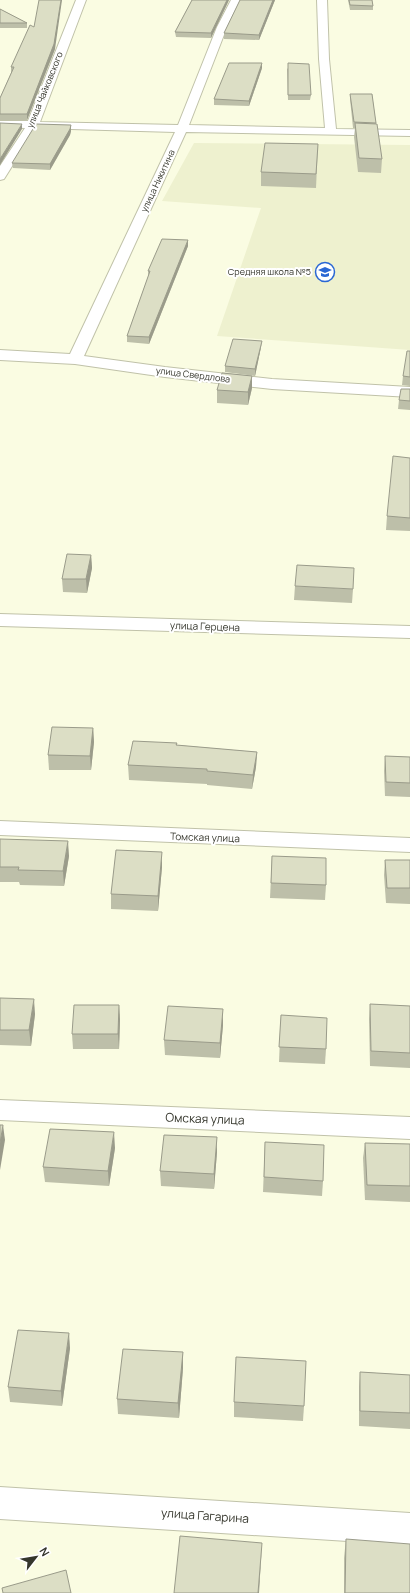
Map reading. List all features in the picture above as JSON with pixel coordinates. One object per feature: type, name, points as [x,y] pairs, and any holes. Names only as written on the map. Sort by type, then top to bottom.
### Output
[{"type":"street","name":"улица Чайковского","points":[[0,176],[33,124],[81,0]]},
{"type":"street","name":"улица Никитина","points":[[75,360],[182,128],[222,27],[236,0]]},
{"type":"street","points":[[322,0],[324,60],[331,132]]},
{"type":"street","points":[[0,124],[410,133]]},
{"type":"street","name":"улица Свердлова","points":[[0,355],[75,360],[272,384],[410,392]]},
{"type":"street","name":"улица Герцена","points":[[0,620],[410,632]]},
{"type":"street","name":"Томская улица","points":[[0,828],[410,845]]},
{"type":"street","name":"Омская улица","points":[[0,1110],[410,1128]]},
{"type":"street","name":"улица Гагарина","points":[[0,1503],[410,1529]]},
{"type":"shaded area","name":"Средняя школа №5","points":[[194,143],[410,145],[410,350],[217,336],[261,208],[162,201]]},
{"type":"building","points":[[39,0],[61,0],[54,44],[27,114],[0,114],[0,98],[14,67],[11,67],[30,25],[34,27]]},
{"type":"building","points":[[192,0],[227,0],[211,33],[175,32]]},
{"type":"building","points":[[240,0],[273,0],[259,35],[224,33]]},
{"type":"building","points":[[349,0],[372,0],[373,6],[350,5]]},
{"type":"building","points":[[0,9],[27,23],[0,23]]},
{"type":"building","points":[[229,63],[262,63],[249,101],[214,99]]},
{"type":"building","points":[[288,63],[309,64],[311,95],[288,95]]},
{"type":"building","points":[[350,94],[372,94],[376,123],[354,122]]},
{"type":"building","points":[[0,123],[22,124],[0,159]]},
{"type":"building","points":[[355,123],[377,124],[382,159],[359,158]]},
{"type":"building","points":[[36,124],[71,125],[50,164],[12,163]]},
{"type":"building","points":[[265,143],[318,144],[316,174],[261,172]]},
{"type":"building","points":[[162,239],[188,240],[149,337],[127,336],[150,271],[148,271]]},
{"type":"building","points":[[233,339],[262,341],[255,369],[225,366]]},
{"type":"building","points":[[407,351],[410,351],[410,377],[403,376]]},
{"type":"building","points":[[222,373],[252,376],[248,392],[217,390]]},
{"type":"building","points":[[401,389],[410,389],[410,401],[399,400]]},
{"type":"building","points":[[393,456],[410,458],[410,518],[387,516]]},
{"type":"building","points":[[67,554],[91,555],[86,579],[62,579]]},
{"type":"building","points":[[297,565],[354,568],[353,589],[295,586]]},
{"type":"building","points":[[52,727],[93,728],[90,756],[48,755]]},
{"type":"building","points":[[133,741],[177,743],[176,745],[257,752],[253,775],[207,771],[207,769],[128,765]]},
{"type":"building","points":[[385,756],[410,757],[410,783],[386,782]]},
{"type":"building","points":[[0,839],[68,841],[63,871],[18,870],[19,867],[0,867]]},
{"type":"building","points":[[116,850],[162,852],[158,896],[111,894]]},
{"type":"building","points":[[272,856],[326,858],[326,885],[271,883]]},
{"type":"building","points":[[385,860],[410,860],[410,888],[387,888]]},
{"type":"building","points":[[0,998],[34,999],[29,1030],[0,1030]]},
{"type":"building","points":[[370,1004],[410,1006],[410,1053],[371,1051]]},
{"type":"building","points":[[74,1005],[119,1005],[118,1034],[72,1034]]},
{"type":"building","points":[[168,1006],[223,1009],[220,1043],[164,1040]]},
{"type":"building","points":[[281,1015],[327,1018],[326,1049],[279,1047]]},
{"type":"building","points":[[0,1125],[3,1125],[0,1143]]},
{"type":"building","points":[[50,1129],[114,1132],[108,1171],[43,1167]]},
{"type":"building","points":[[164,1135],[217,1137],[214,1174],[160,1171]]},
{"type":"building","points":[[265,1142],[324,1145],[323,1181],[264,1177]]},
{"type":"building","points":[[365,1143],[410,1144],[410,1186],[367,1185]]},
{"type":"building","points":[[18,1330],[69,1333],[61,1391],[8,1387]]},
{"type":"building","points":[[123,1349],[183,1352],[178,1403],[117,1399]]},
{"type":"building","points":[[236,1357],[306,1361],[304,1406],[234,1402]]},
{"type":"building","points":[[360,1372],[410,1375],[410,1413],[360,1411]]},
{"type":"building","points":[[180,1536],[262,1543],[258,1593],[174,1593]]},
{"type":"building","points":[[346,1539],[410,1544],[410,1593],[345,1593]]},
{"type":"building","points":[[66,1570],[71,1593],[3,1593],[2,1588]]},
{"type":"place","name":"Средняя школа №5","points":[[325,272]]}]
